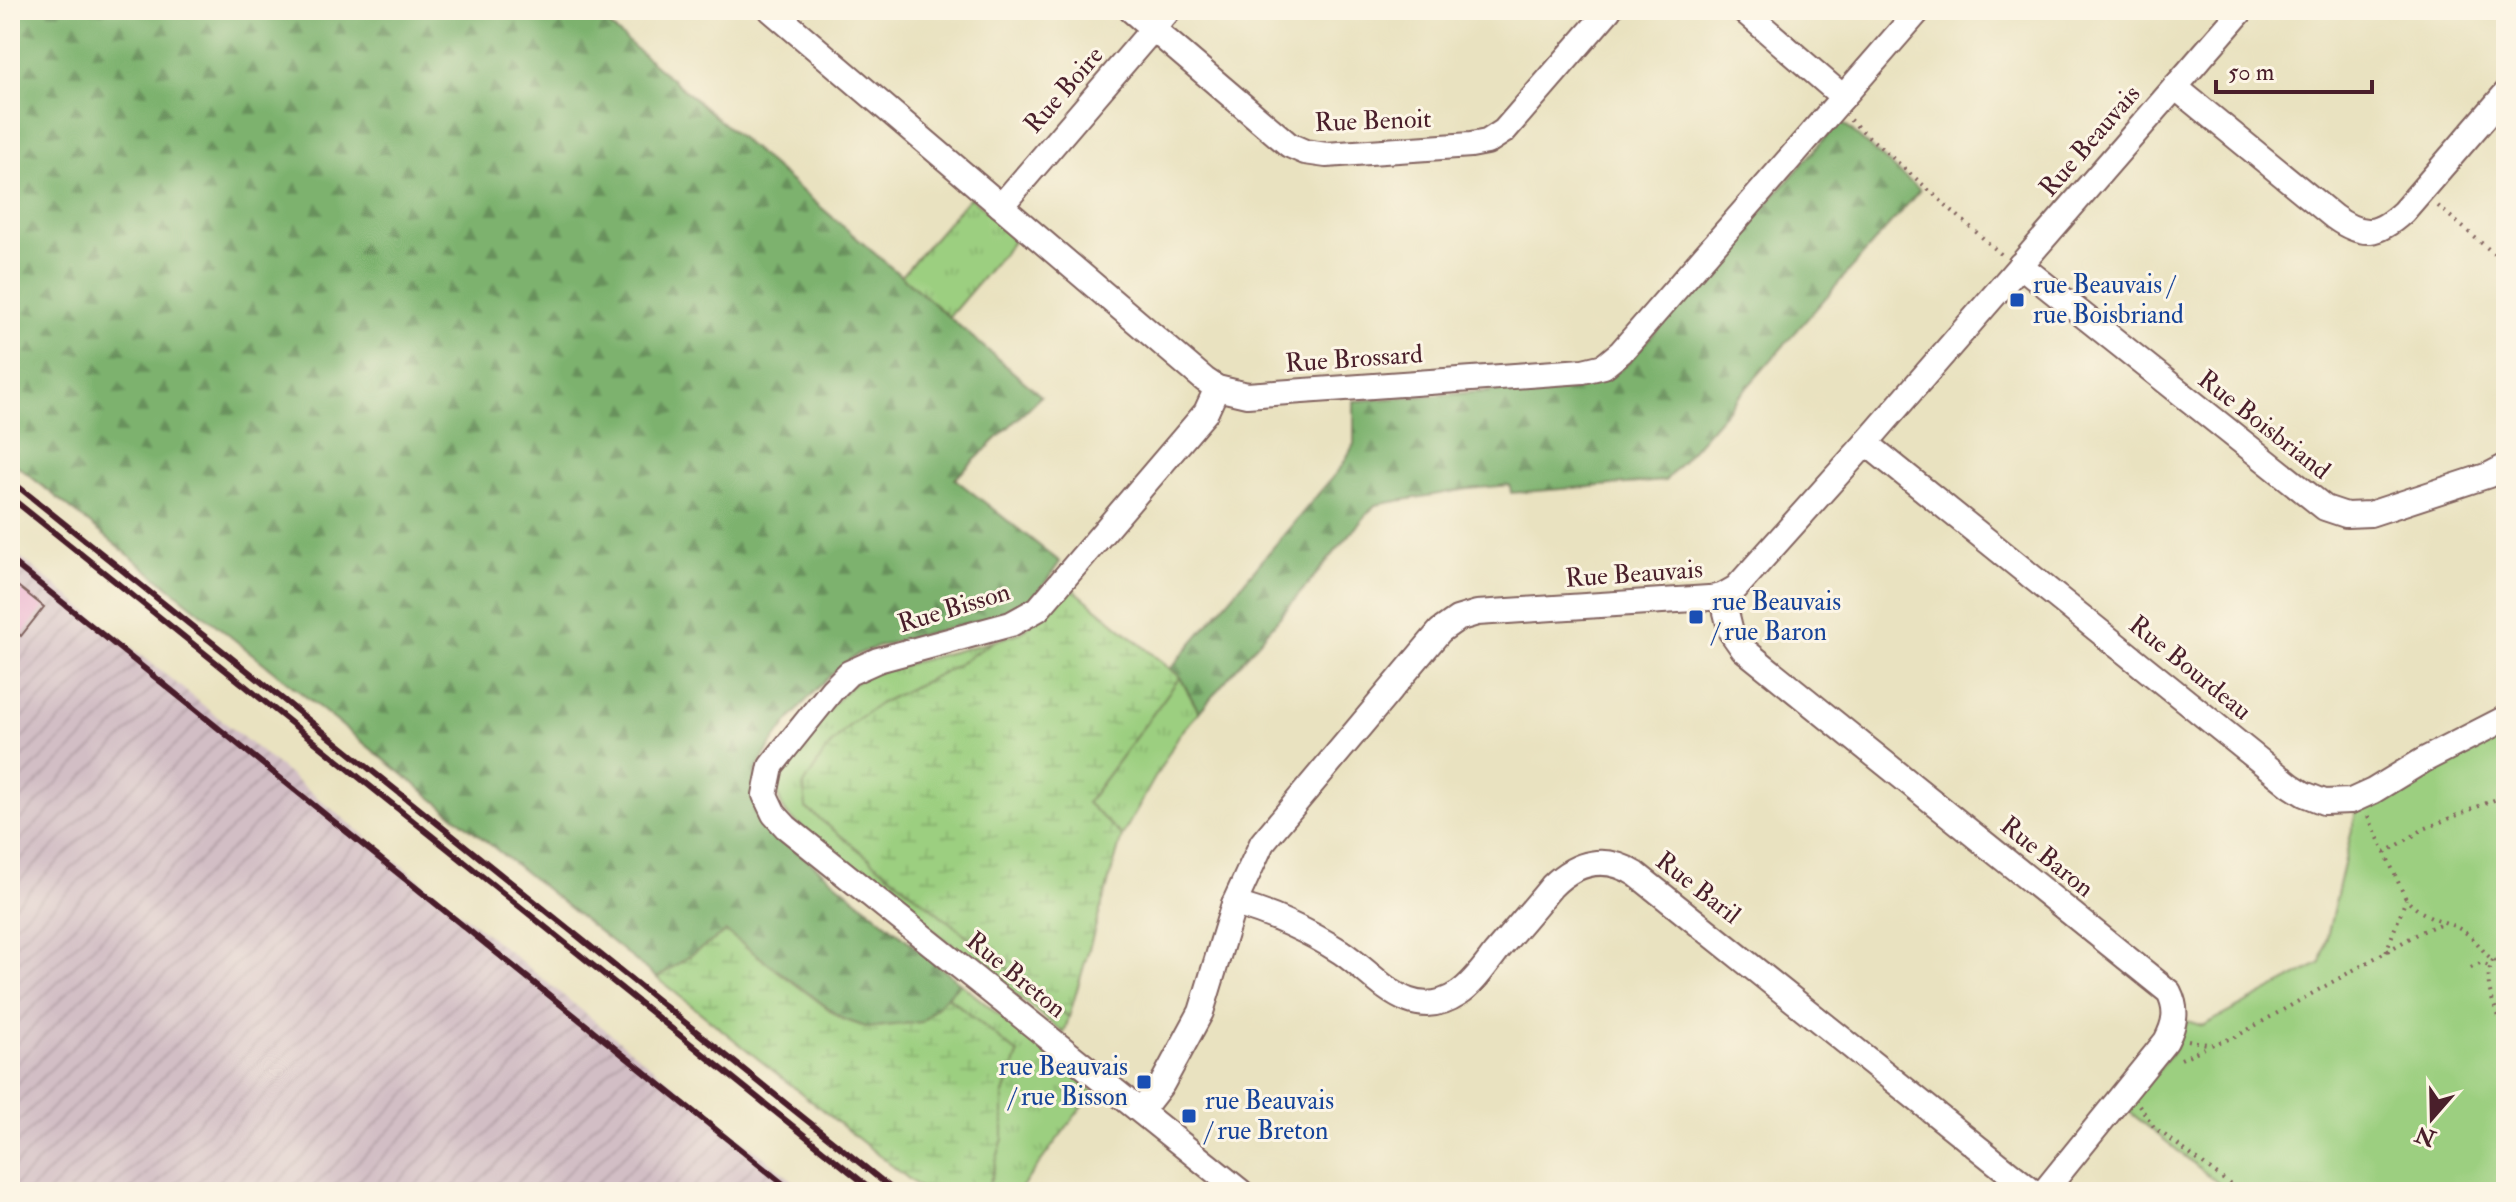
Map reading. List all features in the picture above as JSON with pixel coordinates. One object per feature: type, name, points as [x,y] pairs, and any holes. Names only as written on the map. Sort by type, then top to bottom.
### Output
[{"type":"street","points":[[771,10],[1217,388]]},
{"type":"street","name":"Rue Benoit","points":[[1131,10],[1289,145],[1305,152],[1326,155],[1487,142],[1504,131],[1609,10]]},
{"type":"street","name":"Rue Boire","points":[[1001,206],[1169,10]]},
{"type":"street","points":[[1743,10],[1844,106]]},
{"type":"street","name":"Rue Brossard","points":[[1217,388],[1247,395],[1583,371],[1604,366],[1621,352],[1844,106],[1919,10]]},
{"type":"street","name":"Rue Beauvais","points":[[1141,1111],[1162,1084],[1201,1012],[1234,904],[1262,843],[1440,631],[1457,619],[1477,613],[1722,596],[1736,588],[1866,443],[2013,262],[2242,10]]},
{"type":"street","points":[[2175,87],[2345,225],[2369,232],[2389,225],[2403,212],[2506,93]]},
{"type":"street","name":"Rue Boisbriand","points":[[2013,262],[2325,508],[2346,515],[2370,514],[2489,475],[2506,466]]},
{"type":"street","name":"Rue Bisson","points":[[765,795],[768,774],[776,758],[832,690],[857,667],[1011,624],[1038,609],[1206,412],[1217,388]]},
{"type":"street","name":"Rue Bourdeau","points":[[1866,443],[2290,785],[2315,799],[2333,802],[2359,798],[2506,718]]},
{"type":"street","name":"Rue Baron","points":[[1722,596],[1731,632],[1743,649],[2169,992],[2175,1010],[2172,1031],[2157,1054],[2044,1192]]},
{"type":"street","name":"Rue Breton","points":[[765,795],[774,814],[786,827],[1241,1192]]},
{"type":"street","name":"Rue Baril","points":[[1234,904],[1259,911],[1328,945],[1398,997],[1437,1002],[1448,999],[1469,984],[1552,886],[1567,873],[1592,862],[1614,863],[1636,874],[2033,1192]]},
{"type":"path","points":[[1844,106],[2013,262]]},
{"type":"path","points":[[2431,200],[2506,264]]},
{"type":"path","points":[[2385,853],[2424,829],[2506,795]]},
{"type":"path","points":[[2364,808],[2406,899],[2422,914],[2465,932],[2491,963]]},
{"type":"path","points":[[2385,954],[2406,899]]},
{"type":"path","points":[[2169,1065],[2235,1037],[2442,923]]},
{"type":"path","points":[[2471,968],[2480,963],[2506,962]]},
{"type":"path","points":[[2491,963],[2489,988],[2506,1032]]},
{"type":"path","points":[[2182,1037],[2211,1045]]},
{"type":"path","points":[[2125,1093],[2142,1107],[2154,1127],[2240,1192]]},
{"type":"shaded area","points":[[10,549],[261,752],[807,1192],[10,1192]]},
{"type":"green space","points":[[10,10],[591,10],[1041,396],[955,479],[1060,562],[1045,582],[1028,601],[1004,614],[888,644],[849,660],[817,689],[784,727],[755,777],[756,804],[769,828],[960,983],[922,1022],[868,1028],[843,1019],[726,932],[657,978],[10,460]]},
{"type":"green space","points":[[1840,121],[1920,190],[1665,481],[1511,493],[1510,485],[1375,505],[1199,712],[1180,677],[1170,669],[1342,466],[1354,444],[1354,401],[1591,384],[1608,379],[1628,363]]},
{"type":"green space","points":[[970,197],[1017,237],[949,317],[901,276]]},
{"type":"green space","points":[[1073,589],[1180,677],[1087,803],[1122,836],[1069,1017],[806,808],[804,785],[826,750],[851,724],[879,704],[954,667],[994,641],[1021,632]]},
{"type":"green space","points":[[994,641],[954,667],[879,704],[806,808],[1069,1017],[1064,1033],[787,815],[778,794],[781,771],[834,703],[855,682],[873,673]]},
{"type":"green space","points":[[1180,677],[1199,712],[1179,735],[1122,836],[1087,803]]},
{"type":"green space","points":[[2506,730],[2506,1192],[2229,1192],[2126,1109],[2174,1050],[2187,1021],[2203,1026],[2321,963],[2356,812]]},
{"type":"green space","points":[[726,932],[842,1019],[868,1028],[922,1022],[947,996],[1018,1054],[1003,1096],[1003,1138],[987,1192],[925,1192],[657,978]]},
{"type":"green space","points":[[960,983],[1093,1092],[1018,1192],[986,1191],[1003,1138],[1003,1096],[1018,1054],[947,996]]},
{"type":"building","points":[[10,580],[44,607],[21,636],[10,626]]},
{"type":"railway","points":[[10,480],[896,1192]]},
{"type":"railway","points":[[10,497],[875,1192]]},
{"type":"railway","points":[[10,560],[793,1192]]},
{"type":"place","name":"rue Beauvais / rue Boisbriand","points":[[2017,300]]},
{"type":"place","name":"rue Beauvais / rue Baron","points":[[1696,617]]},
{"type":"place","name":"rue Beauvais / rue Bisson","points":[[1144,1082]]},
{"type":"place","name":"rue Beauvais / rue Breton","points":[[1189,1116]]}]
